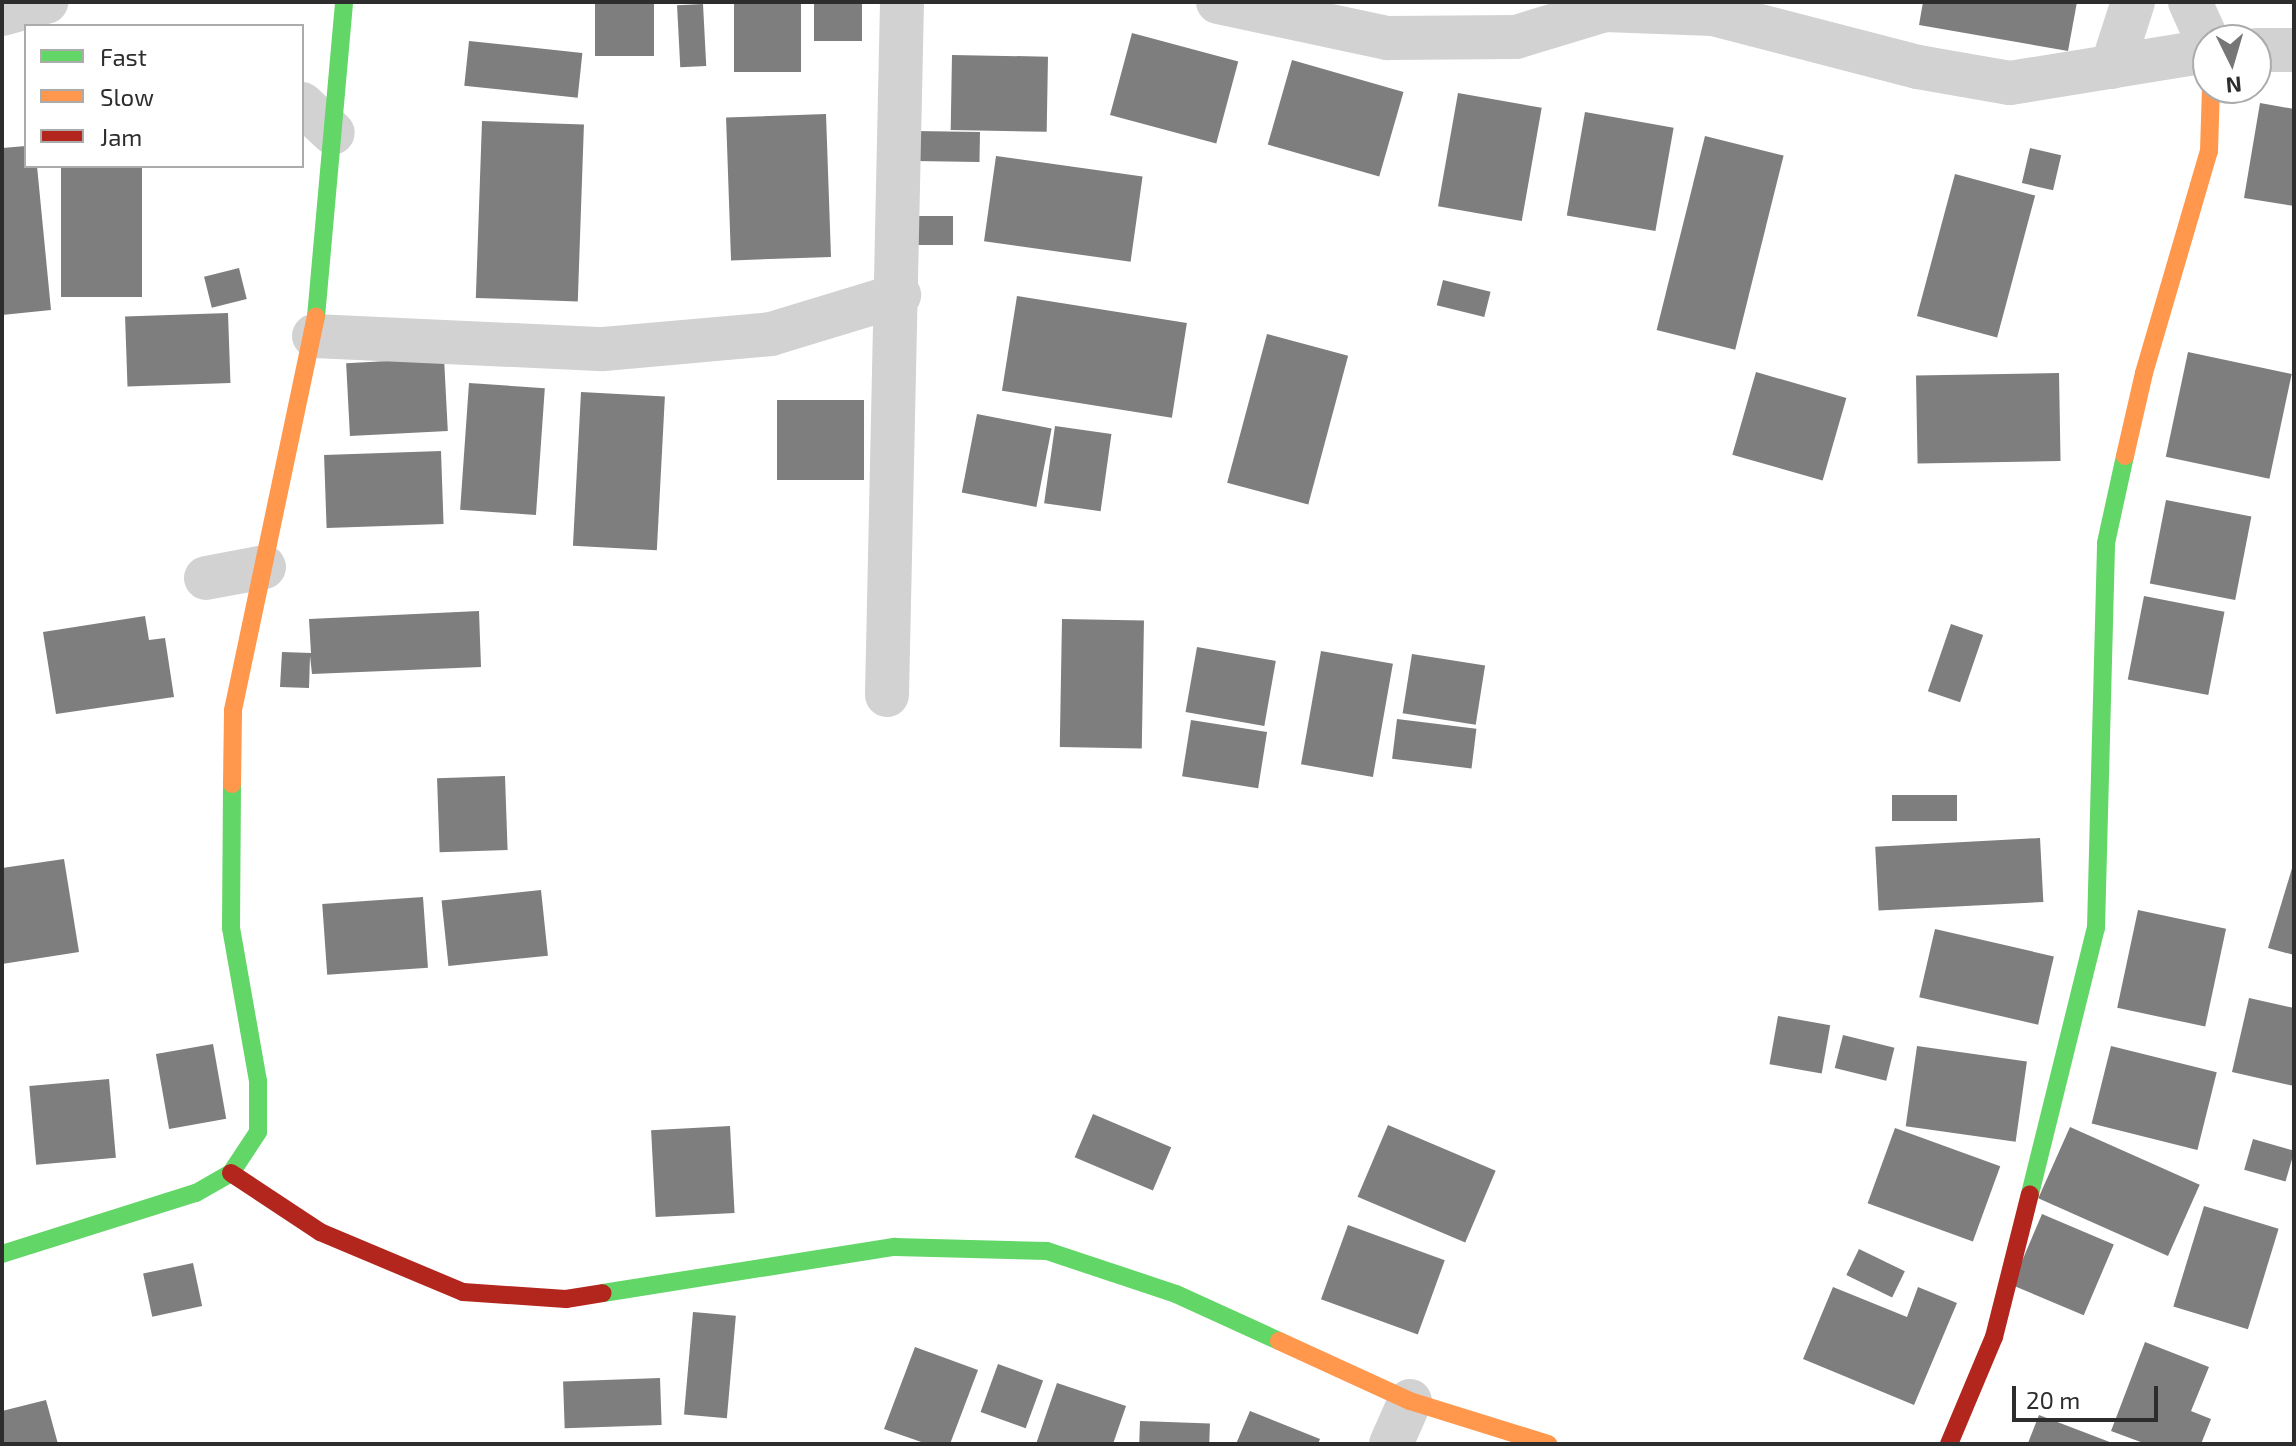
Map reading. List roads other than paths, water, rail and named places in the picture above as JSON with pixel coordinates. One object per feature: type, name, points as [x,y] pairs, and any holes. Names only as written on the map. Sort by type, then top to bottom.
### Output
[{"type":"street","points":[[2,14],[46,2]]},
{"type":"street","points":[[2,1254],[196,1193],[231,1173],[258,1132],[258,1081],[231,928],[233,710],[314,336],[317,118],[344,2]]},
{"type":"street","points":[[887,695],[899,295],[902,2]]},
{"type":"street","points":[[1218,2],[1388,38],[1516,37],[1605,10],[1713,14],[1918,67],[2010,83],[2192,54]]},
{"type":"street","points":[[2112,67],[2133,2]]},
{"type":"street","points":[[2190,2],[2200,24]]},
{"type":"street","points":[[2272,50],[2294,50]]},
{"type":"street","points":[[1949,1444],[1994,1337],[2096,928],[2106,543],[2144,373],[2209,151],[2210,104]]},
{"type":"street","points":[[314,336],[604,349],[771,334],[899,295]]},
{"type":"street","points":[[206,578],[264,567]]},
{"type":"street","points":[[231,1173],[320,1232],[463,1292],[566,1299],[895,1247],[1047,1251],[1176,1294],[1410,1401],[1548,1444]]},
{"type":"street","points":[[1391,1444],[1410,1401]]}]
